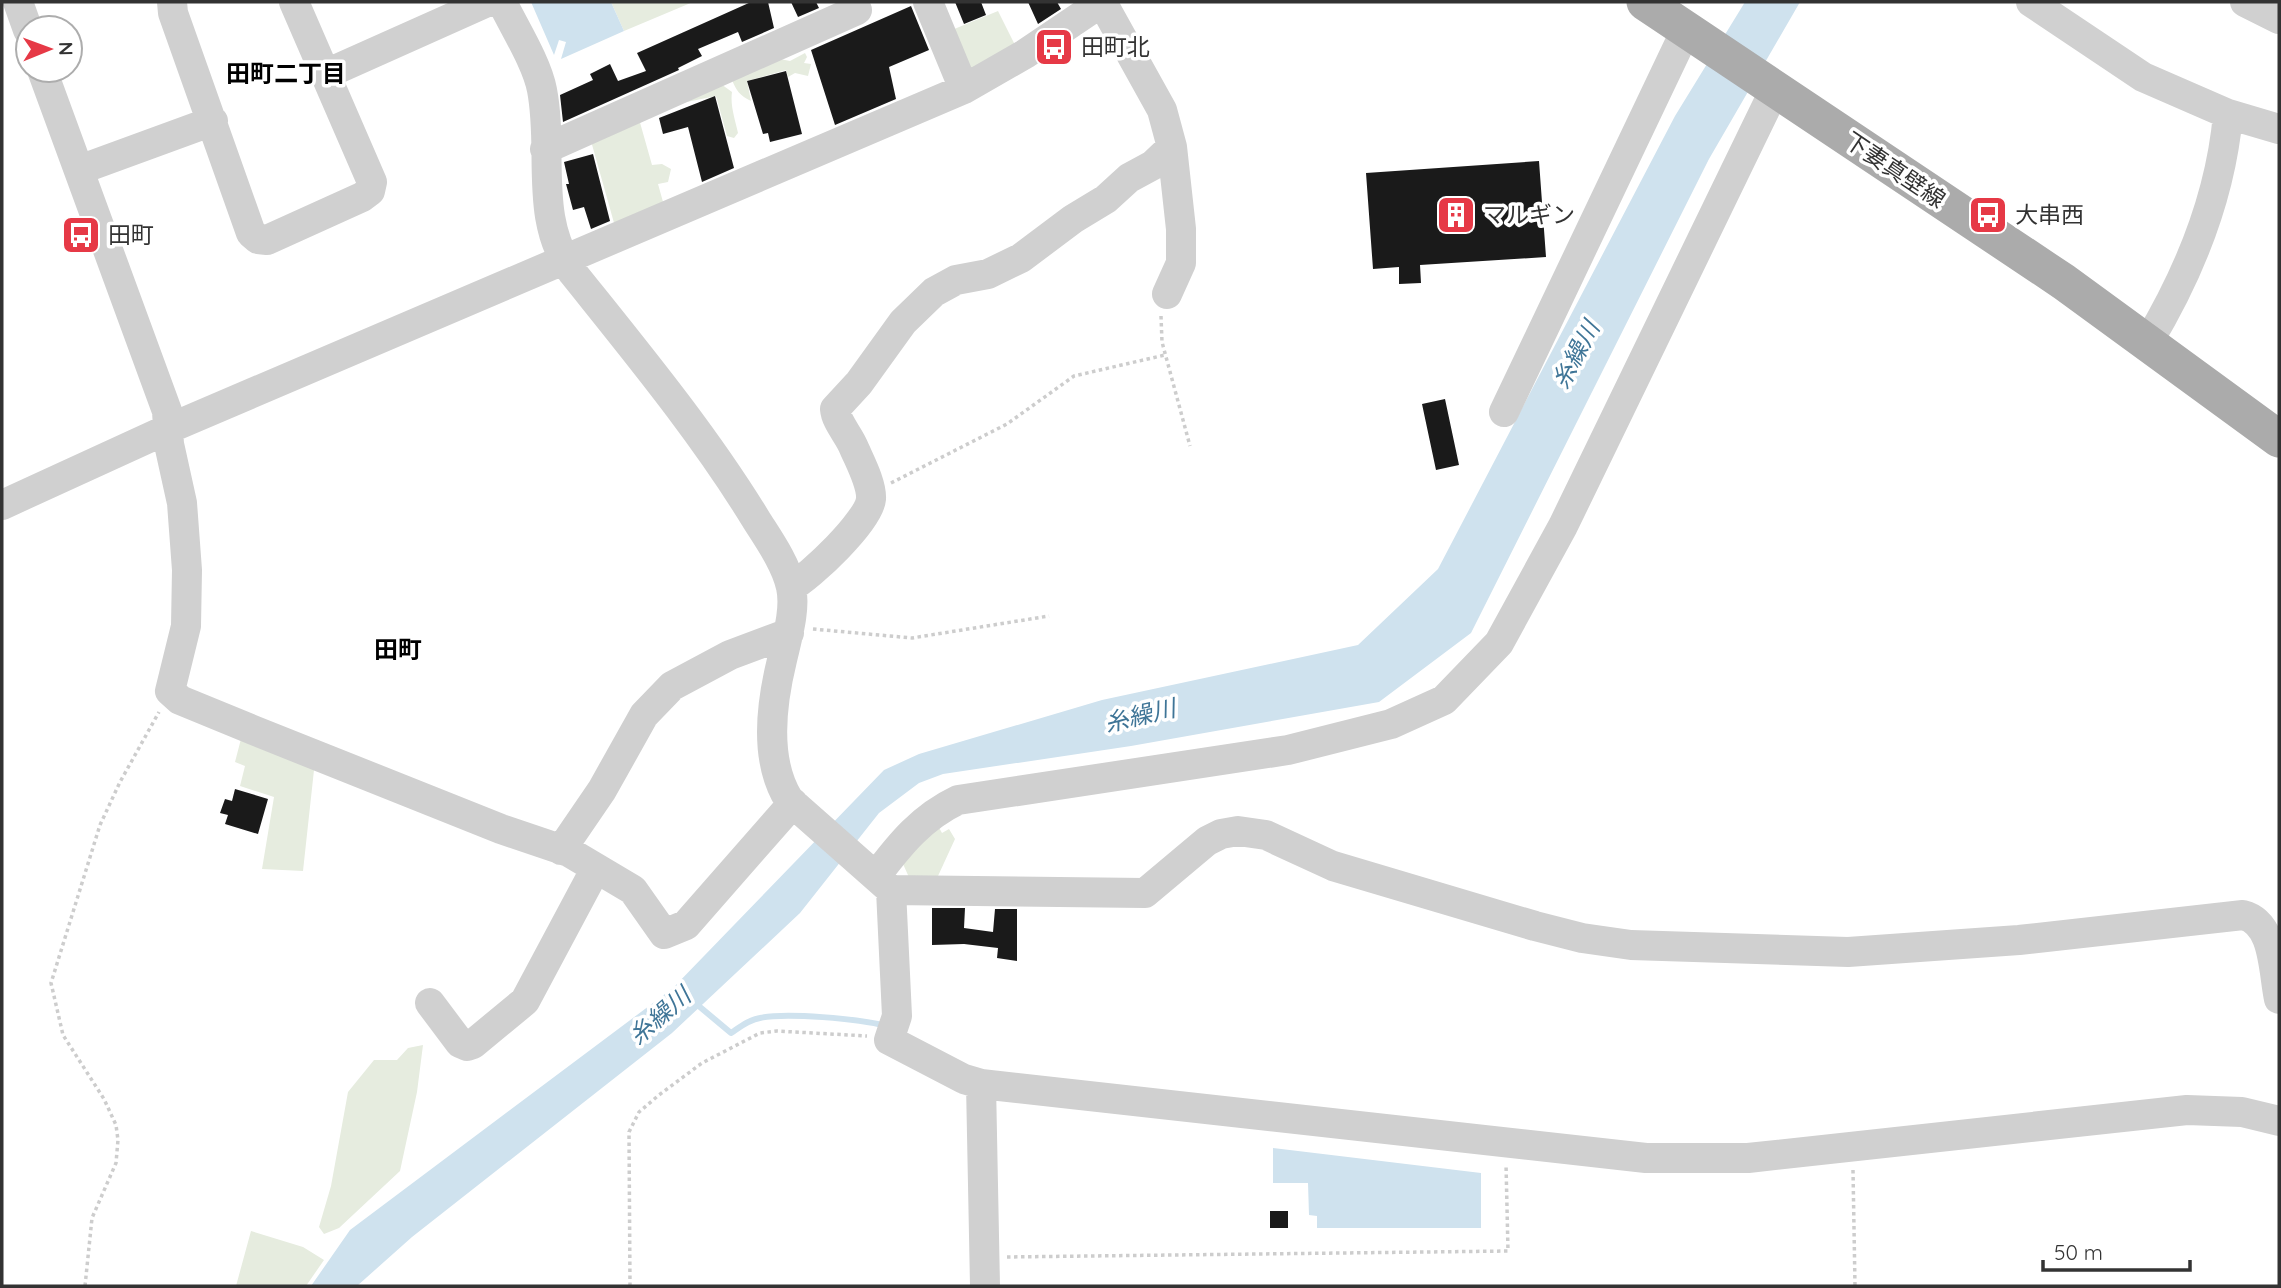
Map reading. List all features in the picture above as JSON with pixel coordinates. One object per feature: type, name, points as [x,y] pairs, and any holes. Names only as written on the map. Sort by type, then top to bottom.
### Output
[{"type":"main road","name":"下妻真壁線","points":[[1645,2],[2148,342],[2279,439]]},
{"type":"street","points":[[172,2],[173,13],[251,233],[267,240],[370,191],[372,181],[294,2]]},
{"type":"street","points":[[326,74],[486,2]]},
{"type":"street","points":[[502,2],[541,87],[550,214],[555,245],[737,488],[774,548],[791,587],[789,629],[775,701],[772,746],[780,784],[798,807],[879,878],[1145,893],[1207,841],[1221,834],[1238,831],[1266,835],[1334,866],[1535,926],[1581,939],[1631,945],[1848,952],[2019,940],[2243,915],[2256,919],[2265,928],[2279,999]]},
{"type":"street","points":[[928,2],[964,89]]},
{"type":"street","points":[[2,505],[168,429],[964,89],[1025,54],[1102,2],[1162,110],[1172,147],[1181,229],[1181,262],[1167,294]]},
{"type":"street","points":[[2032,2],[2143,77],[2228,114],[2279,129]]},
{"type":"street","points":[[2245,2],[2279,19]]},
{"type":"street","points":[[545,149],[862,4]]},
{"type":"street","points":[[1504,412],[1690,33]]},
{"type":"street","points":[[47,84],[167,411],[182,503],[187,570],[186,626],[170,691],[180,700],[253,730],[561,850],[633,890],[664,934],[674,933],[686,925],[798,807]]},
{"type":"street","points":[[1771,87],[1550,550],[1499,643],[1444,700],[1391,724],[1288,750],[958,800],[924,820],[902,842],[879,878],[893,1031],[964,1079],[981,1084],[1506,1144],[1699,1160],[1852,1147],[2187,1110],[2242,1112],[2279,1121]]},
{"type":"street","points":[[2148,342],[2179,289],[2212,204],[2225,154],[2228,114]]},
{"type":"street","points":[[79,170],[213,121]]},
{"type":"street","points":[[791,587],[803,580],[864,517],[871,498],[870,491],[849,435],[835,409],[859,383],[903,322],[934,292],[956,280],[988,274],[1021,258],[1073,219],[1106,199],[1129,178],[1153,165],[1172,147]]},
{"type":"street","points":[[561,850],[602,790],[644,715],[673,686],[710,669],[730,655],[789,629]]},
{"type":"street","points":[[430,1003],[460,1043],[467,1046],[473,1044],[525,1001],[597,868]]},
{"type":"street","points":[[981,1084],[985,1286]]},
{"type":"path","points":[[1167,294],[1159,323],[1189,446]]},
{"type":"path","points":[[870,491],[901,479],[1007,424],[1074,376],[1165,355]]},
{"type":"path","points":[[789,629],[912,638],[1049,616]]},
{"type":"path","points":[[85,1286],[92,1218],[116,1163],[118,1140],[116,1125],[104,1099],[63,1035],[51,983],[100,825],[120,782],[170,691]]},
{"type":"path","points":[[630,1286],[629,1132],[639,1112],[702,1063],[760,1033],[777,1031],[852,1034],[893,1031]]},
{"type":"path","points":[[984,1257],[1507,1251],[1506,1144]]},
{"type":"path","points":[[1852,1147],[1855,1286]]},
{"type":"shaded area","points":[[611,2],[693,2],[624,31]]},
{"type":"shaded area","points":[[998,11],[1018,51],[976,73],[962,69],[947,32]]},
{"type":"shaded area","points":[[805,53],[807,57],[804,63],[811,64],[808,76],[795,73],[788,77],[786,70],[747,81],[751,101],[739,92],[732,80],[780,59],[790,61]]},
{"type":"shaded area","points":[[721,84],[732,92],[732,107],[738,133],[734,138],[727,136],[716,96],[682,103]]},
{"type":"shaded area","points":[[639,119],[652,165],[662,164],[671,169],[668,182],[658,184],[665,209],[616,230],[591,141]]},
{"type":"shaded area","points":[[242,735],[314,770],[303,871],[262,869],[274,797],[240,786],[245,766],[235,762]]},
{"type":"shaded area","points":[[937,824],[942,833],[949,829],[955,839],[938,876],[912,884],[899,855]]},
{"type":"shaded area","points":[[423,1045],[417,1092],[400,1171],[339,1228],[324,1234],[319,1227],[331,1186],[348,1092],[374,1060],[397,1060],[408,1048]]},
{"type":"shaded area","points":[[251,1231],[303,1247],[324,1260],[306,1286],[236,1286]]},
{"type":"water","points":[[531,2],[611,2],[624,31],[561,59],[566,42],[559,40],[554,55]]},
{"type":"water","name":"糸繰川","points":[[1745,2],[1800,2],[1709,159],[1471,633],[1379,702],[1131,746],[943,774],[919,783],[879,813],[800,913],[672,1033],[412,1237],[357,1286],[311,1286],[350,1230],[673,988],[884,770],[919,754],[1102,700],[1358,645],[1438,569],[1675,116]]},
{"type":"water","points":[[1273,1148],[1481,1173],[1481,1228],[1317,1228],[1317,1216],[1309,1215],[1308,1183],[1273,1183]]},
{"type":"building","points":[[751,2],[768,2],[774,28],[742,42],[738,32],[698,49],[702,56],[678,68],[679,70],[563,122],[560,95],[593,80],[590,74],[610,64],[618,81],[646,71],[637,53]]},
{"type":"building","points":[[791,2],[816,2],[819,8],[798,17]]},
{"type":"building","points":[[955,2],[981,2],[986,15],[964,24]]},
{"type":"building","points":[[1028,2],[1057,2],[1061,9],[1038,24]]},
{"type":"building","points":[[911,6],[929,50],[889,67],[896,99],[835,125],[811,50]]},
{"type":"building","points":[[786,71],[802,134],[770,142],[768,133],[763,134],[747,81]]},
{"type":"building","points":[[715,96],[734,168],[702,182],[688,127],[663,134],[659,118]]},
{"type":"building","points":[[593,154],[610,221],[591,229],[584,207],[573,210],[564,162]]},
{"type":"building","name":"マルギン","points":[[1539,161],[1546,257],[1420,265],[1421,283],[1399,284],[1399,267],[1373,269],[1366,173]]},
{"type":"building","points":[[1445,399],[1459,465],[1436,470],[1422,404]]},
{"type":"building","points":[[235,789],[268,799],[258,834],[225,824],[228,815],[220,813],[225,799],[232,801]]},
{"type":"building","points":[[932,908],[965,908],[964,928],[993,932],[995,909],[1017,909],[1017,961],[997,958],[998,948],[964,944],[932,945]]},
{"type":"building","points":[[1270,1211],[1288,1211],[1288,1228],[1270,1228]]},
{"type":"waterway","name":"糸繰川","points":[[694,1002],[731,1033],[752,1020],[772,1016],[823,1017],[886,1026]]},
{"type":"place","name":"田町北","points":[[1054,47]]},
{"type":"place","name":"マルギン","points":[[1456,215]]},
{"type":"place","name":"大串西","points":[[1988,215]]},
{"type":"place","name":"田町","points":[[81,235]]},
{"type":"district","name":"田町二丁目","points":[[286,74]]},
{"type":"district","name":"田町","points":[[398,650]]}]
